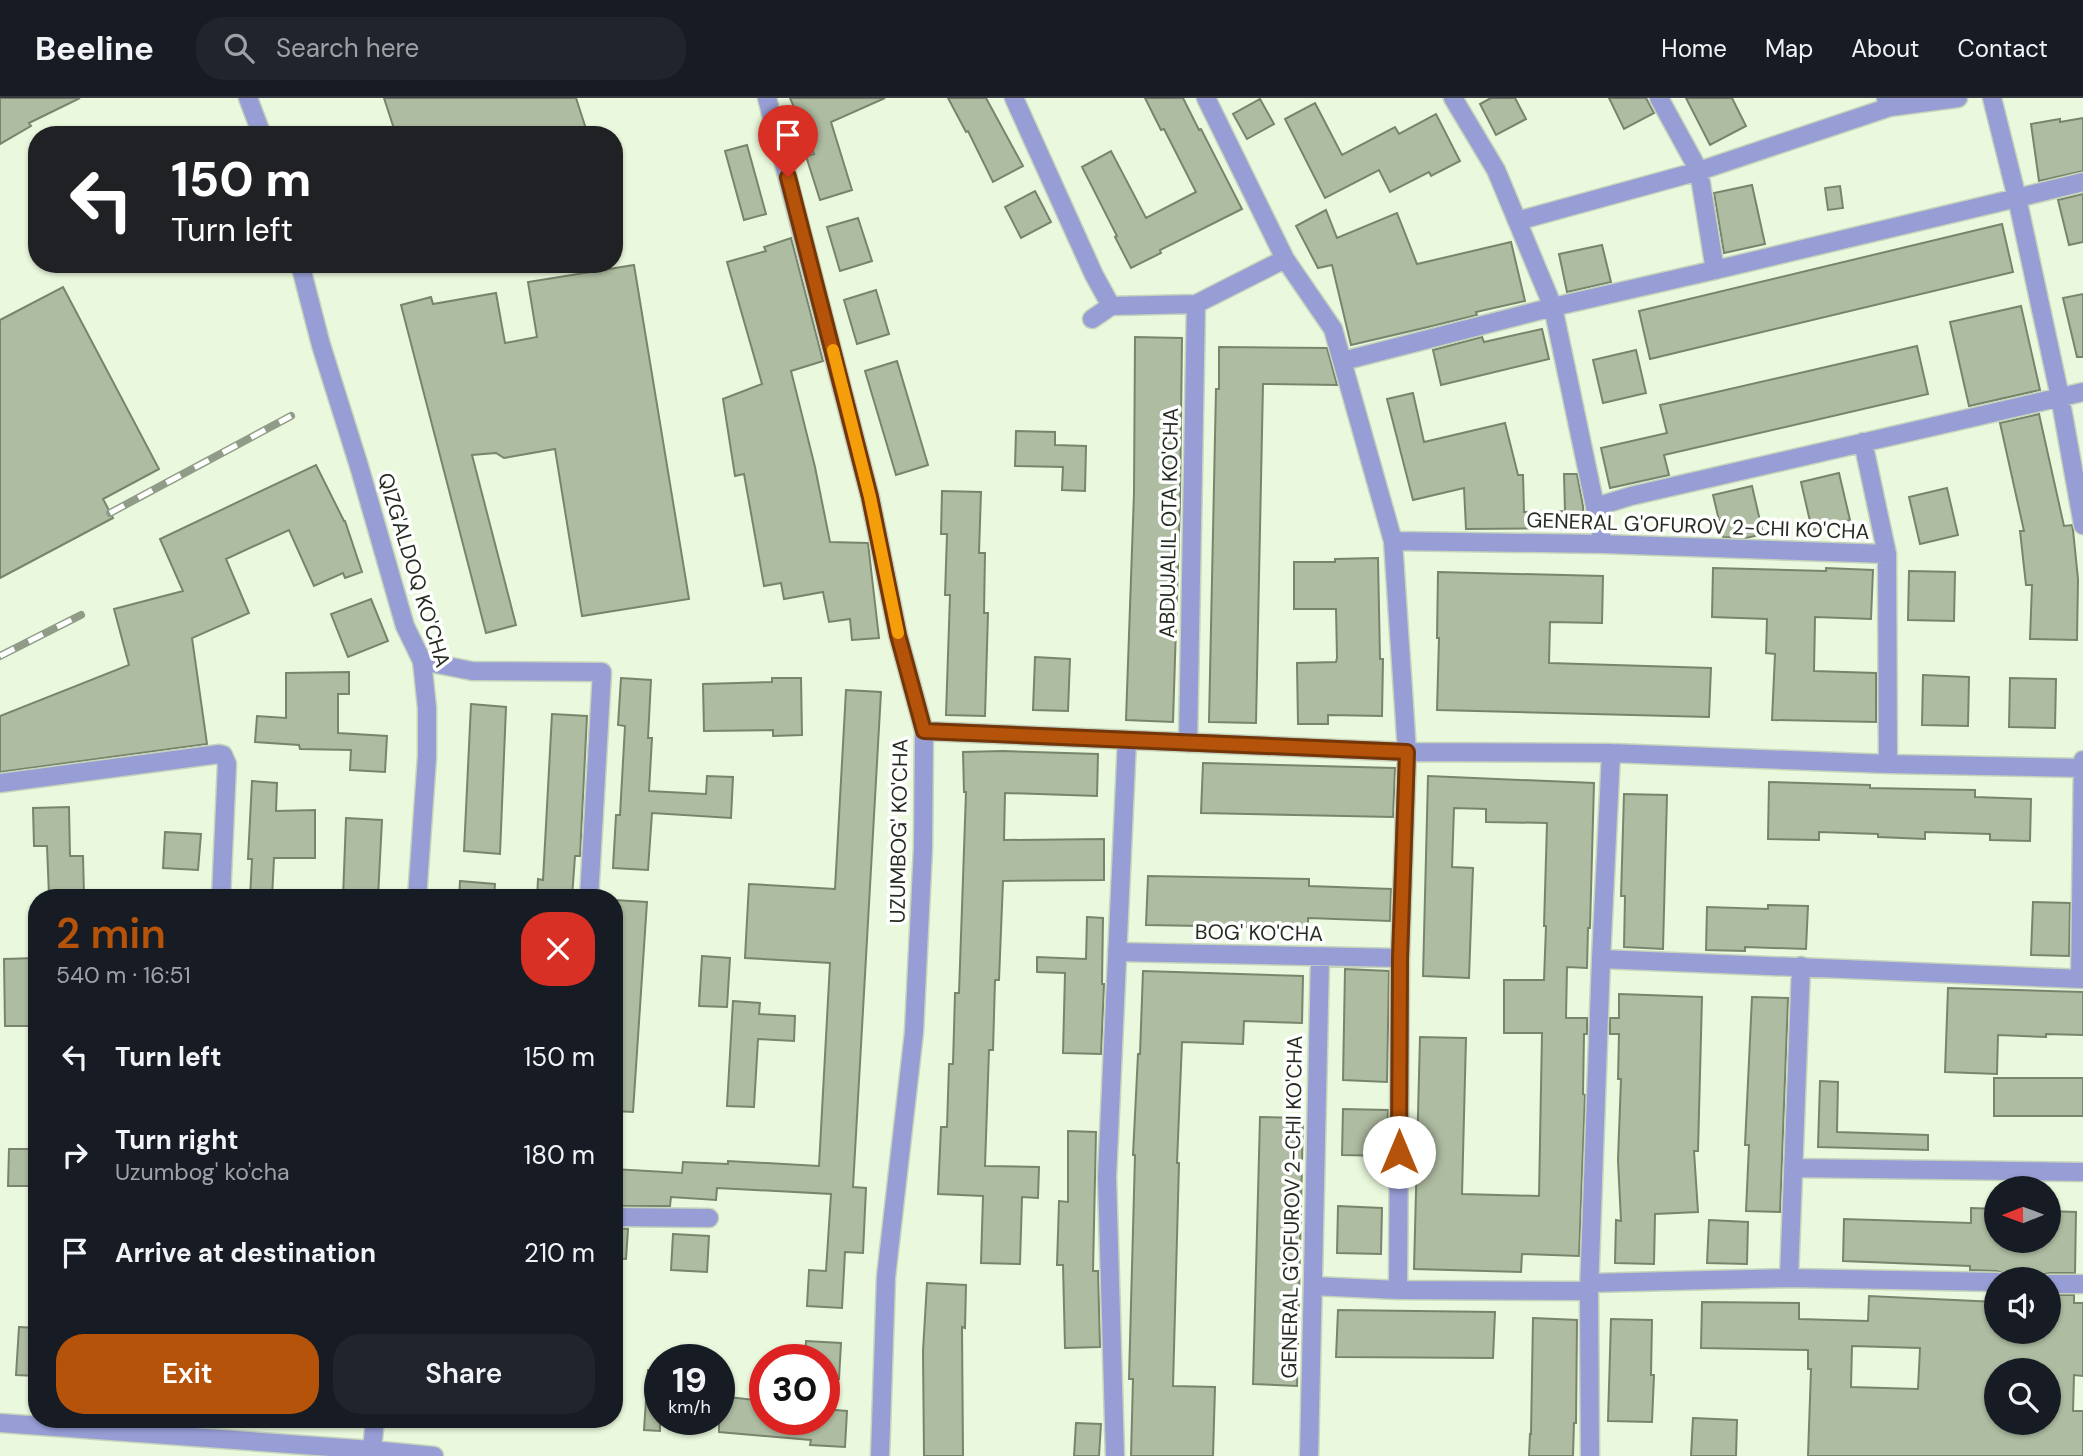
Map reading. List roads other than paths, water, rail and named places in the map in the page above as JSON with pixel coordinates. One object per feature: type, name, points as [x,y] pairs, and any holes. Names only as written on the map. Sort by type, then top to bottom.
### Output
[{"type":"street","points":[[247,98],[258,126]]},
{"type":"street","name":"UZUMBOG' KO'CHA","points":[[767,98],[870,497],[898,635],[924,731],[923,848],[915,1032],[886,1277],[880,1456]]},
{"type":"street","points":[[1014,98],[1094,275],[1111,306]]},
{"type":"street","points":[[1206,98],[1284,259],[1333,329],[1393,541],[1407,752],[1400,958],[1398,1290]]},
{"type":"street","points":[[1453,98],[1496,170],[1553,307],[1603,544]]},
{"type":"street","points":[[1659,98],[1699,171],[1715,270]]},
{"type":"street","points":[[1517,221],[1699,171],[1888,103],[1958,98]]},
{"type":"street","points":[[1992,98],[2017,198],[2060,397],[2083,525]]},
{"type":"street","points":[[1343,361],[1553,307],[2083,182]]},
{"type":"street","points":[[1092,319],[1111,306],[1196,304],[1284,259]]},
{"type":"street","name":"QIZG'ALDOQ KO'CHA","points":[[302,273],[321,345],[405,626],[422,661],[427,708],[427,757],[417,889]]},
{"type":"street","name":"ABDUJALIL OTA KO'CHA","points":[[1188,743],[1196,304]]},
{"type":"street","name":"GENERAL G'OFUROV 2-CHI KO'CHA","points":[[1595,507],[1630,496],[2083,392]]},
{"type":"street","name":"GENERAL G'OFUROV 2-CHI KO'CHA","points":[[1393,541],[1603,544],[1886,554],[1863,442]]},
{"type":"street","points":[[1886,554],[1888,764]]},
{"type":"street","points":[[422,661],[472,671],[602,672],[590,889]]},
{"type":"street","points":[[924,731],[1407,752],[1611,753],[1888,764],[2083,768]]},
{"type":"street","points":[[1115,1456],[1107,1177],[1127,740]]},
{"type":"street","points":[[1590,1456],[1590,1287],[1611,753]]},
{"type":"street","points":[[0,783],[222,755],[227,764],[221,889]]},
{"type":"street","points":[[1601,959],[2082,979],[2083,760]]},
{"type":"street","name":"BOG' KO'CHA","points":[[1117,952],[1400,958]]},
{"type":"street","name":"GENERAL G'OFUROV 2-CHI KO'CHA","points":[[1310,1456],[1320,958]]},
{"type":"street","points":[[1789,1278],[1801,966]]},
{"type":"street","points":[[1794,1168],[2083,1172]]},
{"type":"street","points":[[623,1217],[709,1218]]},
{"type":"street","points":[[1313,1286],[1398,1290],[1590,1287],[1789,1278],[1984,1282]]},
{"type":"street","points":[[2061,1283],[2083,1284]]},
{"type":"street","points":[[0,1423],[28,1425]]},
{"type":"street","points":[[62,1428],[434,1456]]},
{"type":"street","points":[[372,1453],[374,1428]]},
{"type":"railway","points":[[110,513],[291,416]]},
{"type":"railway","points":[[0,656],[81,615]]}]
